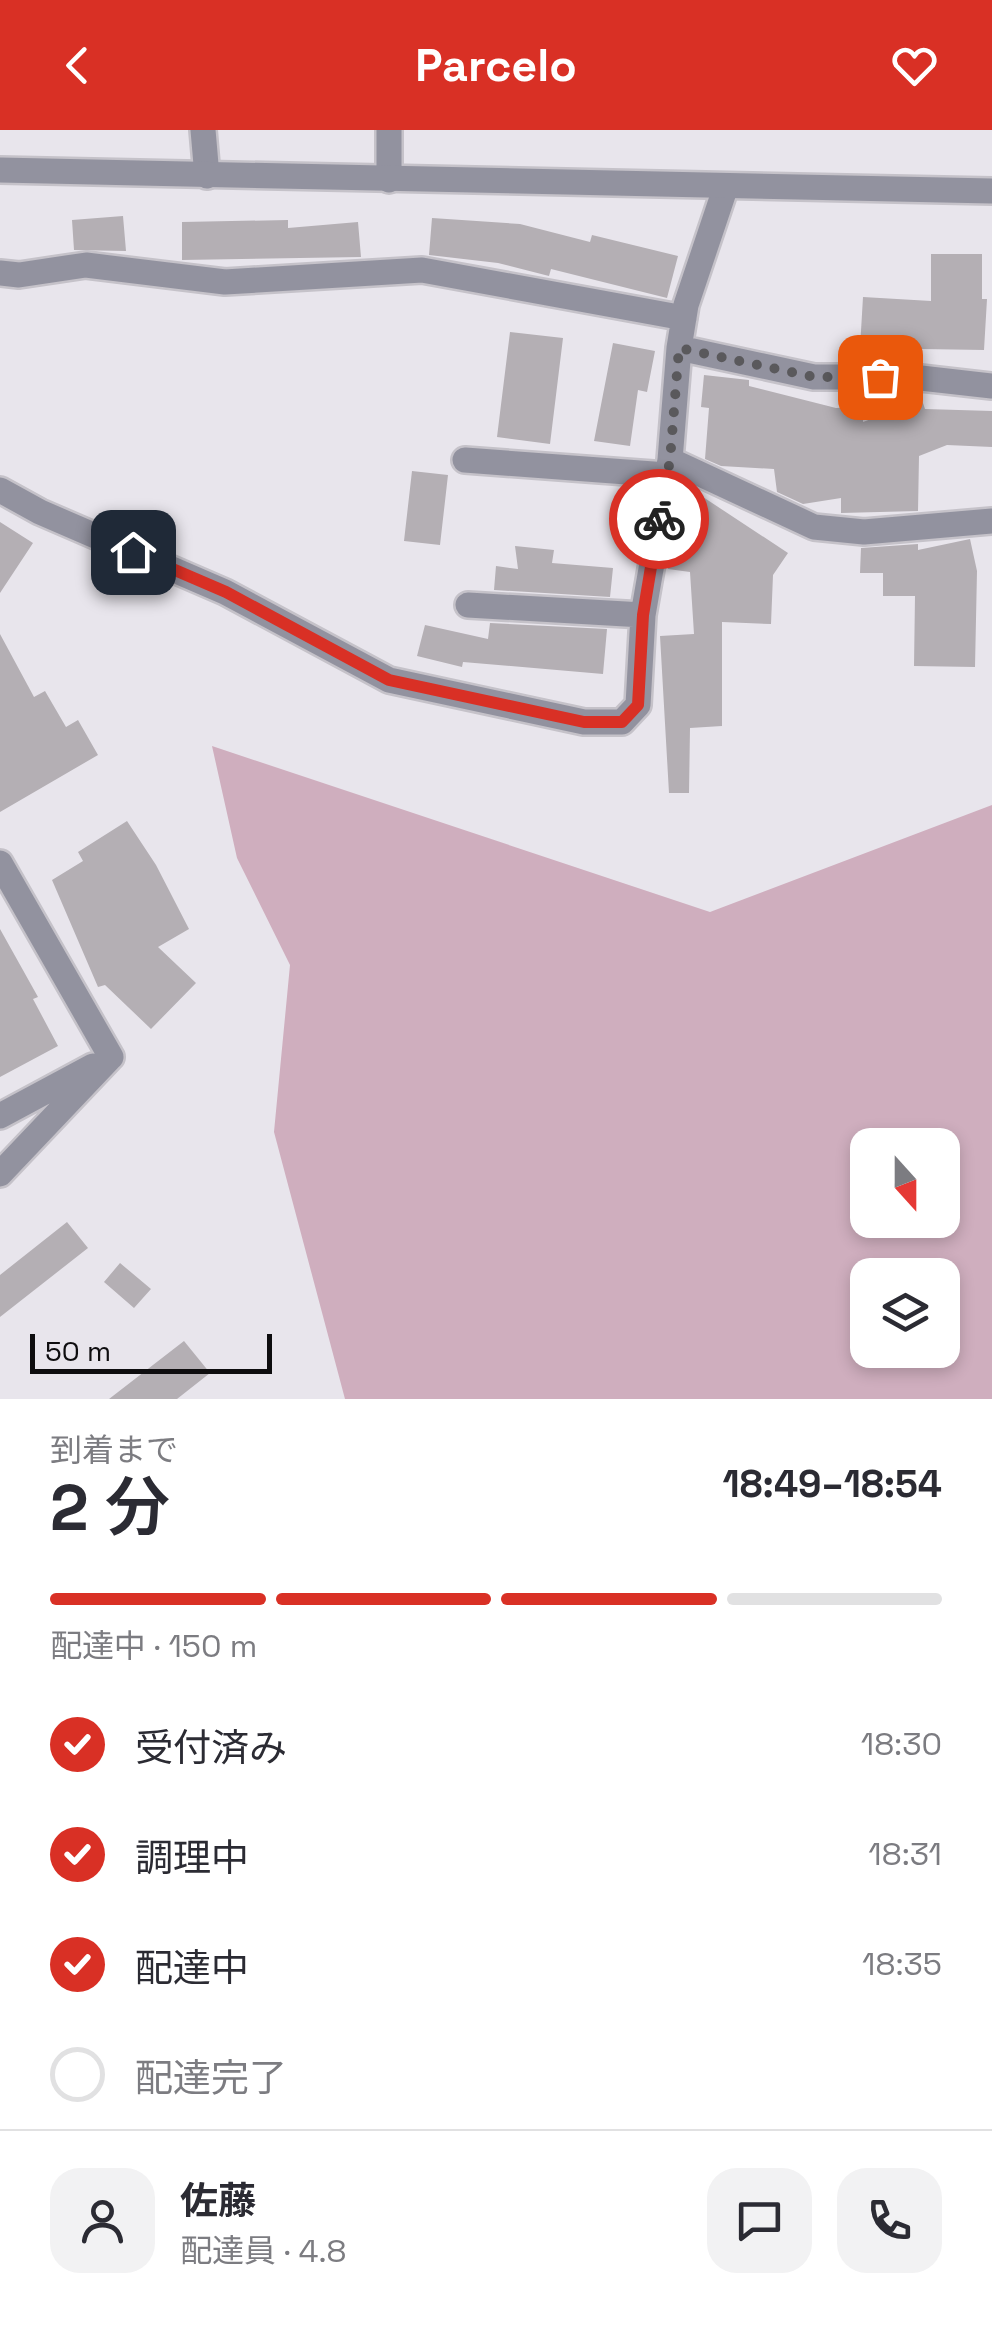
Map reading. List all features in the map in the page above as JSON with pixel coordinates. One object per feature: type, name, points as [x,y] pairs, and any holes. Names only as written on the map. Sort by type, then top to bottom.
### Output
[{"type":"street","points":[[204,130],[207,176]]},
{"type":"street","points":[[389,130],[389,180]]},
{"type":"street","points":[[0,170],[992,191]]},
{"type":"street","points":[[0,490],[40,512],[226,592],[389,680],[584,722],[622,722],[638,705],[643,615],[668,468],[684,318],[726,186]]},
{"type":"street","points":[[0,273],[19,276],[86,266],[224,282],[422,270],[684,318]]},
{"type":"street","points":[[679,348],[814,377],[912,377],[992,386]]},
{"type":"street","points":[[464,460],[668,468],[814,527],[864,532],[992,520]]},
{"type":"street","points":[[468,605],[643,615]]},
{"type":"street","points":[[0,863],[110,1057]]},
{"type":"street","points":[[0,1116],[110,1057]]},
{"type":"street","points":[[0,1174],[110,1057]]},
{"type":"shaded area","points":[[212,746],[710,912],[992,805],[992,1399],[345,1399],[274,1132],[290,965],[237,858]]},
{"type":"building","points":[[123,216],[126,251],[74,250],[72,220]]},
{"type":"building","points":[[432,218],[520,224],[590,242],[592,235],[678,256],[667,298],[551,269],[549,276],[498,263],[429,255]]},
{"type":"building","points":[[288,220],[288,228],[358,222],[361,257],[182,260],[182,222]]},
{"type":"building","points":[[931,254],[982,254],[982,299],[987,299],[984,350],[860,348],[863,297],[931,301]]},
{"type":"building","points":[[510,332],[563,338],[550,444],[497,437]]},
{"type":"building","points":[[613,343],[655,351],[647,392],[638,390],[630,446],[594,441]]},
{"type":"building","points":[[704,375],[749,380],[749,386],[836,408],[863,407],[863,422],[922,400],[925,409],[992,411],[992,447],[947,445],[919,456],[918,511],[841,513],[841,498],[803,504],[777,492],[774,469],[721,466],[705,459],[709,408],[701,407]]},
{"type":"building","points":[[412,471],[448,475],[440,545],[404,541]]},
{"type":"building","points":[[703,497],[788,553],[773,575],[771,624],[722,622],[722,726],[690,728],[689,793],[669,793],[660,636],[694,634],[690,572],[668,569],[672,544]]},
{"type":"building","points":[[0,522],[33,543],[0,593]]},
{"type":"building","points":[[970,539],[977,571],[975,667],[914,666],[915,596],[883,596],[883,573],[860,573],[861,548],[918,544],[918,550]]},
{"type":"building","points":[[515,546],[554,550],[552,563],[613,568],[610,597],[494,590],[496,566],[518,569]]},
{"type":"building","points":[[490,623],[607,629],[603,674],[463,662],[462,667],[417,656],[425,625],[488,639]]},
{"type":"building","points":[[0,634],[34,697],[45,691],[66,727],[78,720],[98,755],[0,812]]},
{"type":"building","points":[[127,821],[156,865],[189,929],[158,947],[196,983],[151,1029],[105,985],[98,987],[52,880],[83,861],[78,852]]},
{"type":"building","points":[[0,929],[38,997],[33,999],[58,1046],[0,1077]]},
{"type":"building","points":[[67,1222],[88,1248],[0,1317],[0,1275]]},
{"type":"building","points":[[120,1263],[151,1289],[134,1308],[104,1282]]},
{"type":"building","points":[[184,1341],[210,1373],[177,1399],[109,1399]]},
{"type":"way so far","points":[[659,519],[670,460],[679,348],[814,377],[880,377]]},
{"type":"route","points":[[133,552],[226,592],[389,680],[584,722],[622,722],[638,705],[643,615],[659,519]]}]
